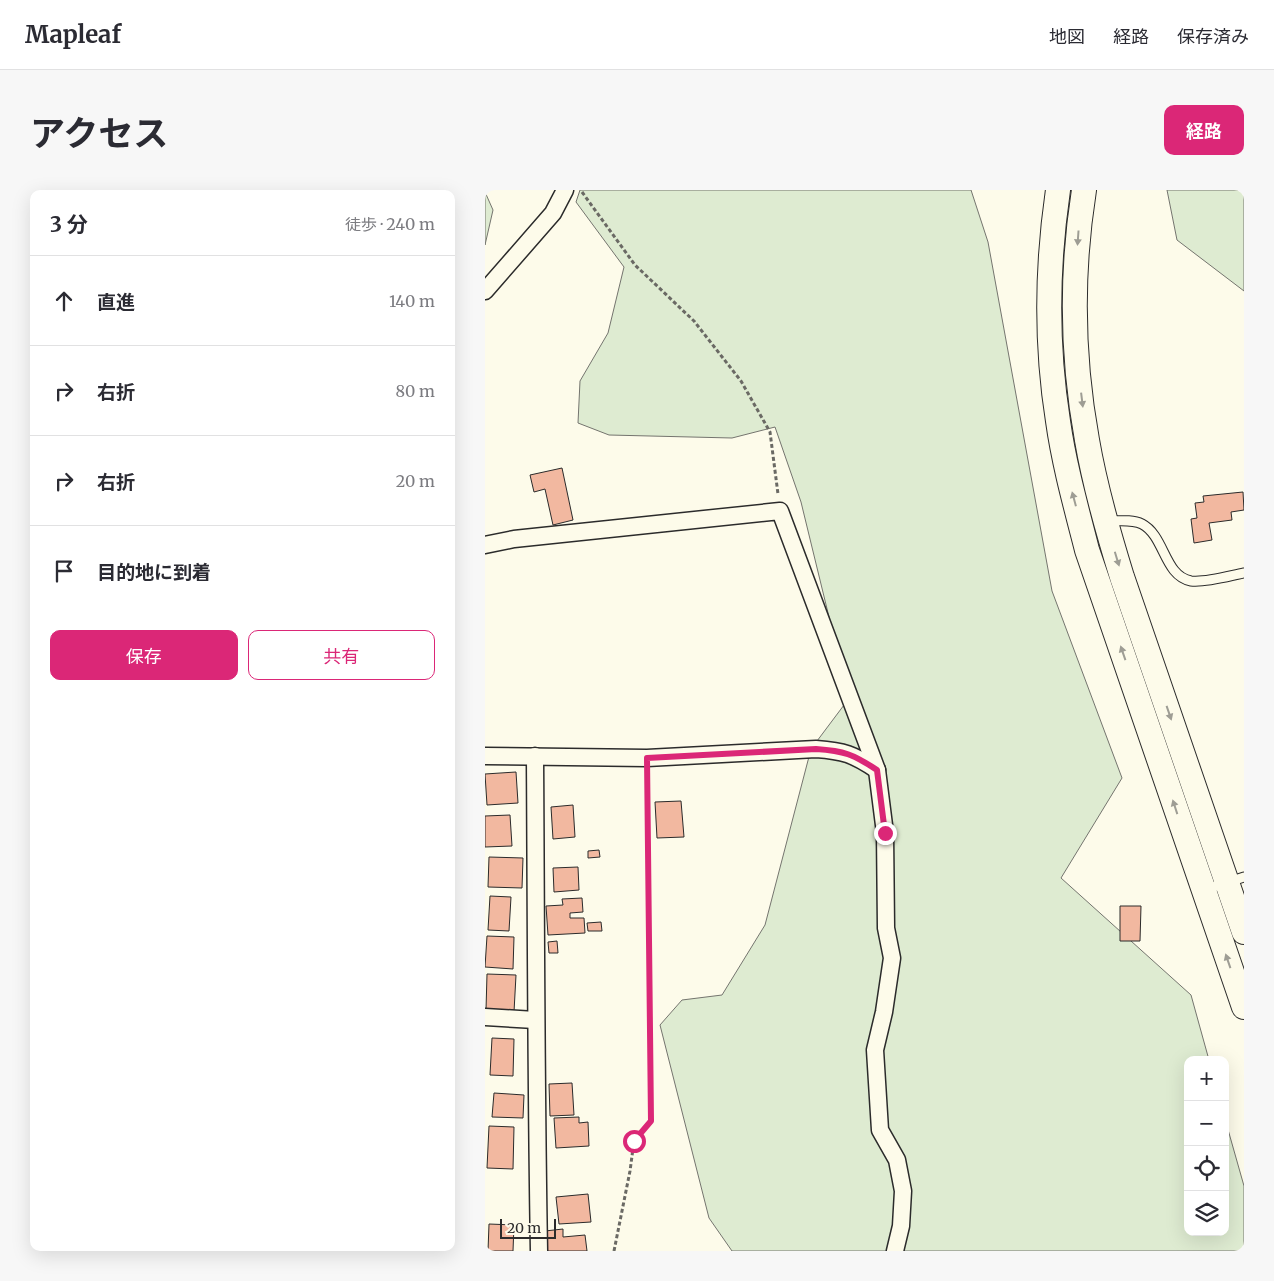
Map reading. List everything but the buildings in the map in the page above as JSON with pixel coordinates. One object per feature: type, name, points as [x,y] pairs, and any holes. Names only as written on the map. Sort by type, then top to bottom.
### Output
[{"type":"street","points":[[485,291],[553,214],[565,190]]},
{"type":"street","points":[[1058,190],[1050,285],[1051,357],[1058,421],[1069,479],[1087,550],[1244,1007]]},
{"type":"street","points":[[1084,190],[1080,215],[1075,281],[1075,345],[1087,440],[1105,520],[1125,586],[1235,879],[1244,932]]},
{"type":"street","points":[[485,545],[514,539],[780,511],[877,770],[885,833],[886,928],[892,958],[884,1012],[875,1050],[879,1130],[897,1160],[903,1191],[901,1226],[895,1251]]},
{"type":"street","points":[[485,756],[647,758],[816,749],[841,751],[859,758],[877,770]]},
{"type":"street","points":[[535,756],[535,1020],[539,1251]]},
{"type":"street","points":[[485,1018],[535,1020]]},
{"type":"lane","points":[[1105,520],[1134,522],[1143,525],[1154,535],[1175,571],[1191,581],[1201,581],[1242,571]]},
{"type":"lane","points":[[1203,890],[1235,879]]},
{"type":"path","points":[[579,190],[587,198],[635,265],[694,321],[741,381],[770,432],[780,511]]},
{"type":"path","points":[[614,1251],[634,1141],[651,1121],[647,758]]},
{"type":"green space","points":[[580,190],[971,190],[988,242],[1052,591],[1122,778],[1061,878],[1191,995],[1208,1056],[1184,1056],[1184,1236],[1229,1236],[1229,1133],[1244,1186],[1244,1251],[732,1251],[709,1218],[660,1025],[682,1000],[722,995],[765,925],[811,749],[844,705],[829,617],[801,502],[775,427],[732,438],[609,435],[578,423],[580,381],[608,333],[624,267],[576,202]]},
{"type":"green space","points":[[1167,190],[1244,190],[1244,291],[1177,240]]},
{"type":"green space","points":[[485,192],[493,210],[485,245]]},
{"type":"route","points":[[634,1141],[651,1121],[647,758],[816,749],[841,751],[859,758],[877,770],[885,833]]}]
